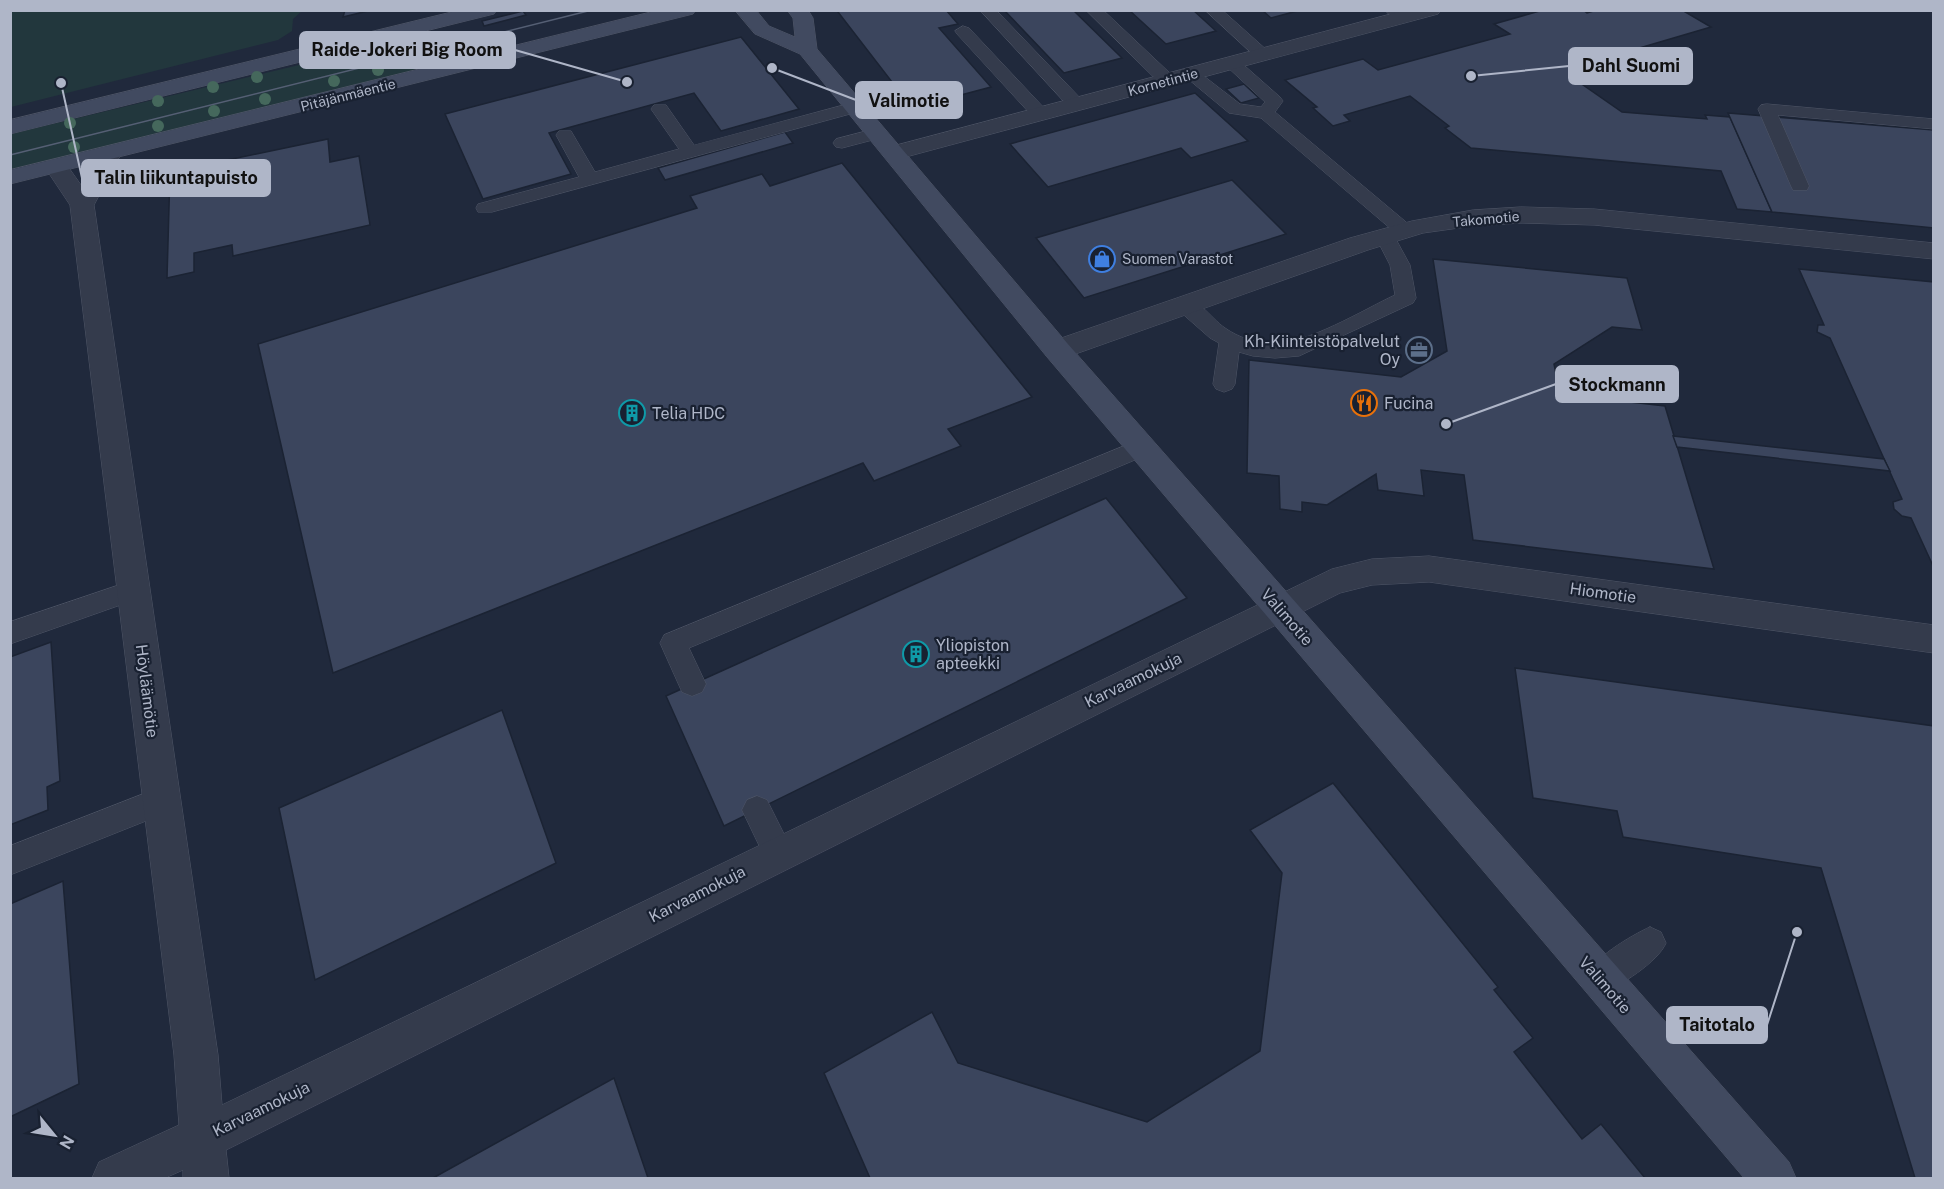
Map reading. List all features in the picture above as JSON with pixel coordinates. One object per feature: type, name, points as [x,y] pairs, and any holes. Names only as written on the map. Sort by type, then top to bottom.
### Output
[{"type":"street","points":[[10,127],[487,10]]},
{"type":"street","name":"Pitäjänmäentie","points":[[10,177],[686,10]]},
{"type":"street","name":"Valimotie","points":[[745,10],[762,30],[807,50],[1057,350],[1773,1179]]},
{"type":"street","points":[[797,10],[802,18],[807,50]]},
{"type":"street","name":"Kornetintie","points":[[894,153],[1077,105],[1175,69],[1231,63],[1397,14],[1431,10]]},
{"type":"street","points":[[82,205],[94,183],[97,171],[109,154]]},
{"type":"street","name":"Höyläämötie","points":[[56,166],[82,205],[196,1055],[206,1179]]},
{"type":"street","name":"Takomotie","points":[[1057,350],[1184,304],[1395,233],[1473,218],[1521,215],[1594,217],[1934,251]]},
{"type":"street","name":"Hiomotie","points":[[1279,608],[1332,582],[1372,572],[1429,569],[1934,639]]},
{"type":"street","name":"Karvaamokuja","points":[[115,1179],[1279,608]]},
{"type":"lane","points":[[987,10],[1077,105]]},
{"type":"lane","points":[[1093,10],[1235,109],[1266,113],[1395,233],[1406,298],[1299,349],[1275,351],[1253,349],[1217,333],[1184,304]]},
{"type":"lane","points":[[1113,10],[1175,69]]},
{"type":"lane","points":[[1212,10],[1270,53]]},
{"type":"lane","points":[[1231,10],[1270,53]]},
{"type":"lane","points":[[963,31],[1040,114]]},
{"type":"lane","points":[[1231,63],[1274,101],[1266,113]]},
{"type":"lane","points":[[485,208],[855,107]]},
{"type":"lane","points":[[1800,186],[1767,109],[1934,124]]},
{"type":"lane","points":[[660,110],[690,152]]},
{"type":"lane","points":[[842,143],[878,133]]},
{"type":"lane","points":[[565,135],[590,180]]},
{"type":"lane","points":[[1224,384],[1230,340]]},
{"type":"lane","points":[[692,684],[673,643],[1142,448]]},
{"type":"lane","points":[[10,633],[134,590]]},
{"type":"lane","points":[[10,861],[161,801]]},
{"type":"lane","points":[[757,810],[778,852]]},
{"type":"lane","points":[[1600,978],[1650,942]]},
{"type":"green space","points":[[10,11],[302,11],[293,19],[292,31],[278,40],[11,107]]},
{"type":"green space","points":[[424,35],[438,63],[298,103],[11,169],[11,134]]},
{"type":"building","points":[[345,10],[372,10],[343,17]]},
{"type":"building","points":[[842,10],[946,10],[958,24],[939,28],[991,87],[912,108],[838,12]]},
{"type":"building","points":[[1004,10],[1073,10],[1122,58],[1064,73]]},
{"type":"building","points":[[1129,10],[1193,10],[1216,31],[1166,44]]},
{"type":"building","points":[[1262,10],[1301,10],[1271,18]]},
{"type":"building","points":[[1543,10],[1583,10],[1587,13],[1597,10],[1682,10],[1711,27],[1636,49],[1651,58],[1576,80],[1622,112],[1707,119],[1705,115],[1730,117],[1772,212],[1737,209],[1721,171],[1471,148],[1445,128],[1449,126],[1410,96],[1344,115],[1350,121],[1333,126],[1313,108],[1317,107],[1285,80],[1363,59],[1378,70],[1510,34],[1494,24]]},
{"type":"building","points":[[523,11],[526,15],[484,26],[482,21]]},
{"type":"building","points":[[741,37],[799,109],[721,131],[694,93],[549,133],[571,174],[483,199],[445,114]]},
{"type":"building","points":[[1244,84],[1259,98],[1241,103],[1226,89]]},
{"type":"building","points":[[1195,93],[1248,141],[1191,158],[1181,148],[1048,187],[1010,144]]},
{"type":"building","points":[[1728,113],[1934,130],[1934,228],[1772,212]]},
{"type":"building","points":[[785,132],[793,143],[665,180],[658,168]]},
{"type":"building","points":[[328,139],[330,162],[359,156],[370,225],[233,256],[232,245],[194,253],[194,272],[167,278],[170,172]]},
{"type":"building","name":"Telia HDC","points":[[842,163],[1032,397],[948,429],[961,446],[874,481],[863,463],[333,673],[258,344],[697,208],[690,196],[762,174],[770,186]]},
{"type":"building","points":[[1232,180],[1286,234],[1084,298],[1036,238]]},
{"type":"building","points":[[1433,259],[1627,278],[1642,330],[1612,327],[1554,364],[1560,394],[1665,406],[1714,569],[1473,540],[1464,475],[1421,470],[1424,496],[1378,490],[1376,474],[1327,505],[1302,502],[1302,512],[1280,509],[1279,476],[1247,473],[1249,360],[1401,377],[1447,351]]},
{"type":"building","points":[[1799,269],[1934,282],[1934,568],[1911,518],[1902,516],[1894,509],[1893,502],[1902,499],[1830,338],[1817,332],[1818,325],[1824,325]]},
{"type":"building","points":[[1673,436],[1884,459],[1890,471],[1677,447]]},
{"type":"building","name":"Yliopiston apteekki","points":[[1106,498],[1187,598],[724,826],[666,696]]},
{"type":"building","points":[[51,642],[60,781],[47,787],[48,810],[10,825],[10,657]]},
{"type":"building","points":[[1515,668],[1934,726],[1934,1178],[1915,1178],[1821,868],[1623,837],[1617,811],[1533,798]]},
{"type":"building","points":[[502,710],[556,863],[315,980],[279,808]]},
{"type":"building","points":[[1333,783],[1498,987],[1494,990],[1533,1038],[1514,1052],[1582,1139],[1601,1124],[1645,1178],[870,1178],[824,1073],[932,1012],[958,1063],[1147,1122],[1260,1051],[1282,873],[1250,830]]},
{"type":"building","points":[[63,881],[79,1084],[10,1117],[10,904]]},
{"type":"building","points":[[614,1078],[648,1178],[433,1178]]},
{"type":"tram line","points":[[10,155],[592,10]]},
{"type":"place","name":"Valimotie","points":[[772,68]]},
{"type":"place","name":"Dahl Suomi","points":[[1471,76]]},
{"type":"place","name":"Raide-Jokeri Big Room","points":[[627,82]]},
{"type":"place","name":"Talin liikuntapuisto","points":[[61,83]]},
{"type":"place","name":"Suomen Varastot","points":[[1102,259]]},
{"type":"place","name":"Kh-Kiinteistöpalvelut Oy","points":[[1419,350]]},
{"type":"place","name":"Fucina","points":[[1364,403]]},
{"type":"place","name":"Telia HDC","points":[[632,413]]},
{"type":"place","name":"Stockmann","points":[[1446,424]]},
{"type":"place","name":"Yliopiston apteekki","points":[[916,654]]},
{"type":"place","name":"Taitotalo","points":[[1797,932]]}]
